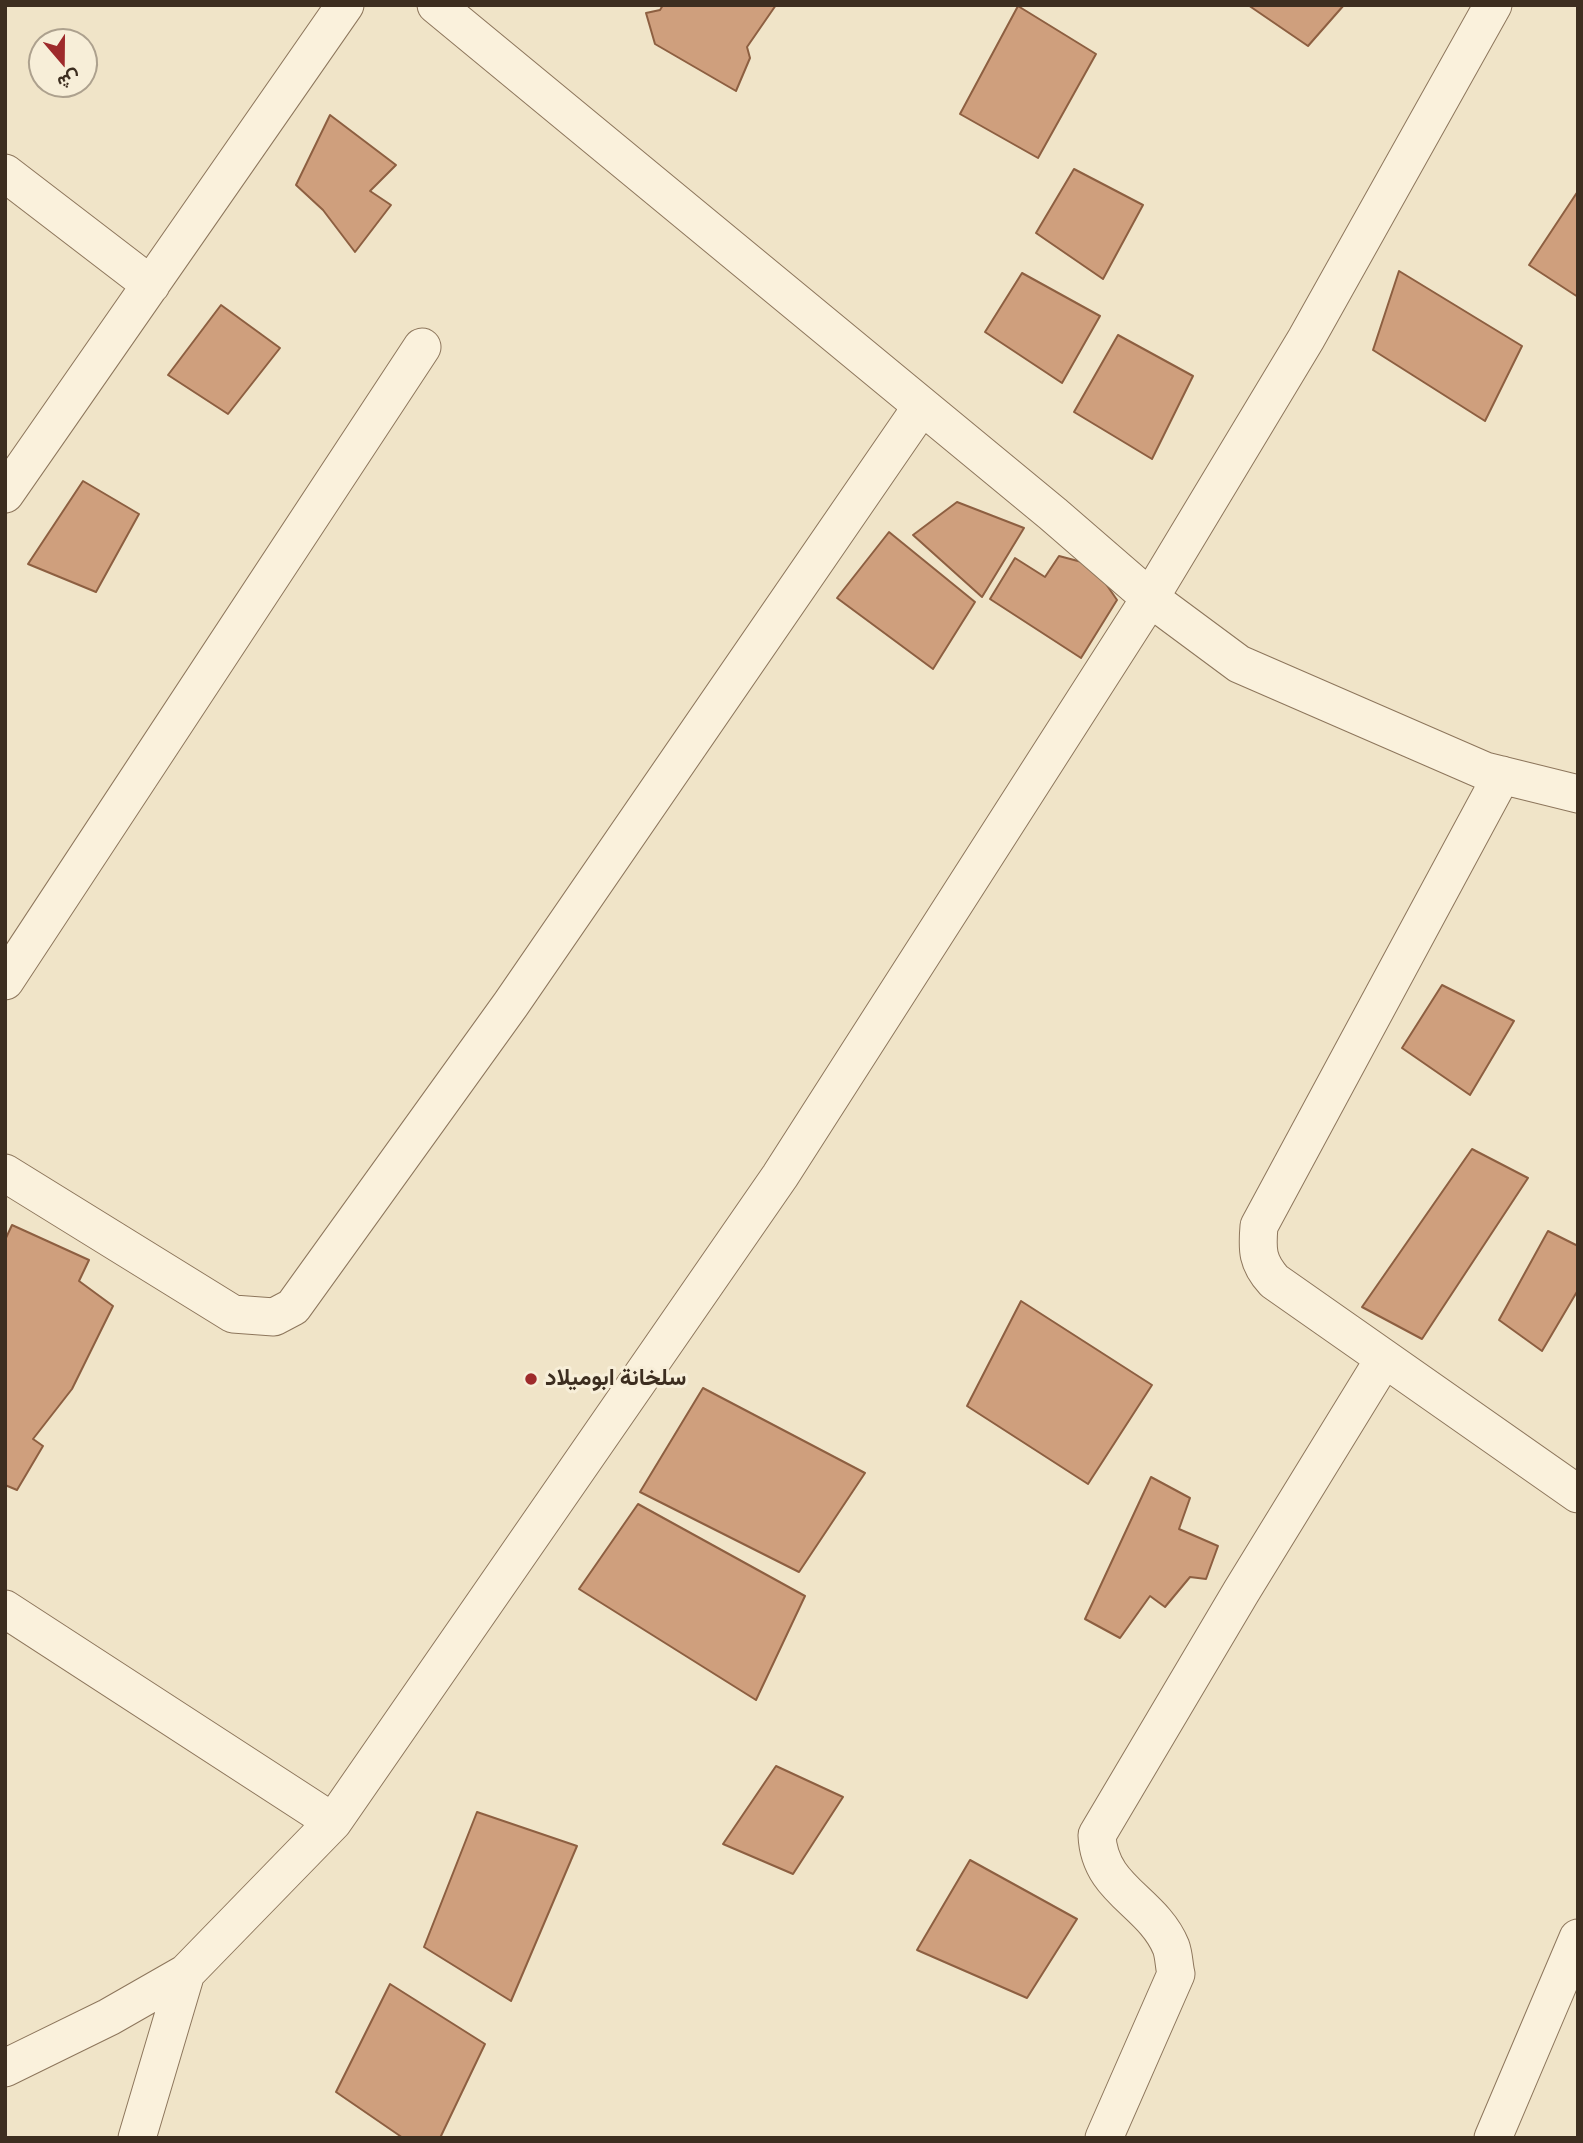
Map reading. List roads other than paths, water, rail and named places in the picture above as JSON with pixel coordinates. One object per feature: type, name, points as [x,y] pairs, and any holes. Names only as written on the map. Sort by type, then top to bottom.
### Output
[{"type":"street","points":[[5,495],[345,5]]},
{"type":"street","points":[[436,5],[1150,598],[1239,664],[1485,771],[1578,794]]},
{"type":"street","points":[[5,2068],[109,2017],[186,1973],[333,1822],[780,1176],[1150,598],[1306,340],[1493,5]]},
{"type":"street","points":[[5,173],[151,285]]},
{"type":"street","points":[[5,981],[422,347]]},
{"type":"street","points":[[5,1173],[233,1314],[274,1317],[293,1307],[510,1004],[922,406]]},
{"type":"street","points":[[1502,775],[1259,1226],[1257,1252],[1261,1267],[1274,1281],[1578,1494]]},
{"type":"street","points":[[1104,2138],[1175,1974],[1172,1949],[1161,1929],[1105,1871],[1098,1856],[1097,1835],[1241,1592],[1384,1359]]},
{"type":"street","points":[[5,1609],[333,1822]]},
{"type":"street","points":[[1493,2138],[1578,1938]]},
{"type":"street","points":[[137,2138],[186,1973]]},
{"type":"place","name":"سلخانة ابوميلاد","points":[[531,1379]]}]
